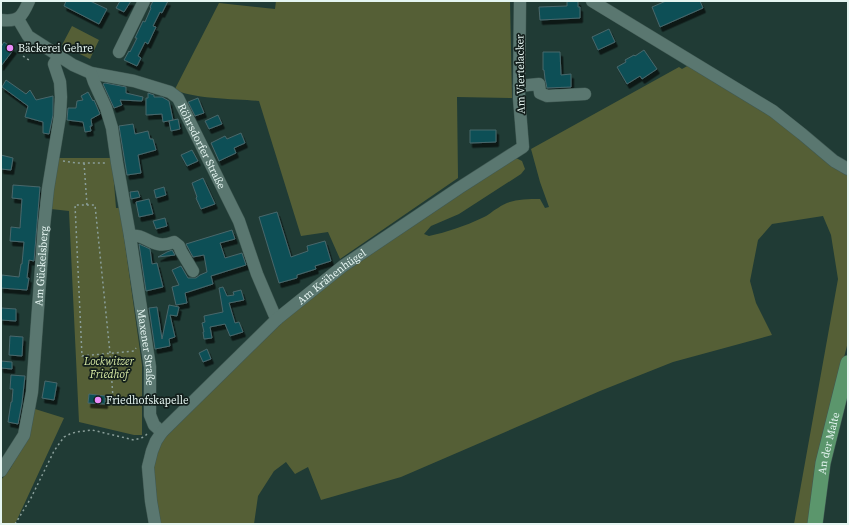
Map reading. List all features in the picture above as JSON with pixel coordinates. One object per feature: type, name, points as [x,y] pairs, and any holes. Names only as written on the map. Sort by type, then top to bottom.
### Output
[{"type":"main road","name":"An der Malte","points":[[815,524],[823,463],[848,363]]},
{"type":"main road","name":"An der Malte","points":[[823,524],[831,463],[848,394]]},
{"type":"street","points":[[1,20],[18,19],[25,11],[29,1]]},
{"type":"street","points":[[119,52],[144,1]]},
{"type":"street","name":"Am Viertelacker","points":[[520,1],[519,98],[523,148]]},
{"type":"street","points":[[592,1],[773,111],[834,161],[848,169]]},
{"type":"street","name":"Röhrsdorfer Straße","points":[[18,19],[28,36],[73,65],[91,72],[134,81],[170,92],[178,98],[239,221],[257,274],[277,319]]},
{"type":"street","name":"Am Gückelsberg","points":[[1,471],[24,436],[32,392],[44,226],[60,116],[60,82],[54,64],[59,56]]},
{"type":"street","name":"Maxener Straße","points":[[91,72],[106,108],[112,128],[150,367],[150,415],[158,428]]},
{"type":"street","points":[[519,86],[539,84],[540,93],[547,96],[585,94]]},
{"type":"street","name":"Am Krähenhügel","points":[[158,428],[277,319],[343,266],[459,188],[523,148]]},
{"type":"street","points":[[130,236],[136,235],[143,237],[159,245],[174,242],[179,246],[193,271]]},
{"type":"street","points":[[155,524],[148,467],[156,441],[158,428]]},
{"type":"path","points":[[23,56],[29,60]]},
{"type":"path","points":[[53,159],[76,163],[117,163]]},
{"type":"path","points":[[84,163],[87,205]]},
{"type":"path","points":[[113,398],[110,353],[94,205],[75,205],[82,356],[110,353],[134,351],[139,344],[146,344]]},
{"type":"path","points":[[15,524],[31,498],[54,450],[64,437],[76,432],[92,430],[134,440],[144,437],[158,428]]},
{"type":"green space","points":[[276,1],[510,1],[512,98],[457,97],[458,178],[340,259],[328,232],[301,236],[259,101],[203,97],[191,95],[175,89],[219,3],[275,9]]},
{"type":"green space","points":[[72,26],[99,40],[90,59],[62,45]]},
{"type":"green space","points":[[689,65],[772,114],[848,173],[848,342],[825,430],[810,524],[794,524],[838,279],[831,235],[823,216],[772,224],[758,240],[750,281],[756,303],[772,335],[673,362],[600,391],[401,477],[321,500],[308,467],[295,474],[286,462],[274,471],[258,496],[254,524],[159,524],[153,464],[158,448],[164,437],[313,293],[461,192],[516,158],[522,161],[525,169],[521,174],[459,214],[431,226],[424,234],[429,236],[463,226],[484,217],[503,205],[513,201],[523,199],[540,199],[545,208],[549,207],[531,149],[679,67],[682,69]]},
{"type":"green space","name":"Lockwitzer Friedhof","points":[[58,158],[112,158],[116,208],[120,208],[142,365],[142,435],[134,435],[79,422],[69,211],[51,209]]},
{"type":"green space","points":[[35,409],[64,418],[15,524],[1,524],[1,480],[10,469],[28,437]]},
{"type":"building","points":[[66,1],[90,1],[107,9],[99,24],[64,6]]},
{"type":"building","points":[[120,1],[131,1],[124,12],[116,8]]},
{"type":"building","points":[[153,1],[168,1],[162,13],[160,12],[153,26],[156,27],[148,44],[145,42],[138,56],[141,58],[137,66],[124,60],[137,38],[135,38],[143,21],[145,22]]},
{"type":"building","points":[[567,1],[578,1],[578,7],[580,7],[580,18],[540,20],[539,7],[567,6]]},
{"type":"building","points":[[666,1],[700,1],[703,8],[660,27],[652,7]]},
{"type":"building","points":[[609,29],[615,42],[598,50],[592,37]]},
{"type":"building","points":[[4,42],[14,49],[1,66],[1,47]]},
{"type":"building","points":[[644,50],[657,69],[642,79],[640,76],[627,84],[617,67],[626,62],[625,60]]},
{"type":"building","points":[[543,52],[560,52],[561,75],[571,74],[571,87],[547,88],[543,70]]},
{"type":"building","points":[[6,80],[26,94],[30,90],[36,100],[53,96],[53,115],[49,134],[43,133],[43,122],[25,117],[28,106],[2,87]]},
{"type":"building","points":[[105,83],[126,87],[126,93],[143,97],[142,101],[120,100],[122,105],[114,108],[103,84]]},
{"type":"building","points":[[88,92],[93,101],[94,100],[100,114],[91,119],[91,131],[85,132],[83,122],[67,120],[68,108],[76,108],[77,101],[83,100],[81,96]]},
{"type":"building","points":[[148,93],[154,95],[154,97],[162,97],[169,101],[173,120],[163,122],[162,114],[146,115],[146,98],[148,98]]},
{"type":"building","points":[[198,98],[204,113],[195,116],[188,102]]},
{"type":"building","points":[[218,115],[222,124],[209,129],[205,121]]},
{"type":"building","points":[[178,119],[180,129],[171,131],[169,121]]},
{"type":"building","points":[[133,124],[135,134],[148,131],[150,139],[153,139],[156,150],[138,155],[141,173],[127,175],[119,126]]},
{"type":"building","points":[[470,130],[496,130],[496,142],[470,143]]},
{"type":"building","points":[[241,133],[245,143],[234,148],[236,153],[219,161],[211,143],[225,136],[227,139]]},
{"type":"building","points":[[192,150],[198,161],[187,166],[181,155]]},
{"type":"building","points":[[1,155],[13,158],[11,170],[1,169]]},
{"type":"building","points":[[203,178],[215,204],[201,209],[192,183]]},
{"type":"building","points":[[13,185],[40,187],[34,261],[29,260],[27,290],[1,288],[2,275],[19,277],[22,264],[24,242],[10,241],[11,227],[20,228],[22,199],[12,198]]},
{"type":"building","points":[[164,187],[166,195],[156,198],[154,190]]},
{"type":"building","points":[[138,191],[140,197],[131,199],[130,192]]},
{"type":"building","points":[[149,199],[153,214],[139,217],[136,202]]},
{"type":"building","points":[[277,212],[291,257],[308,251],[307,246],[325,241],[331,261],[315,266],[316,269],[297,275],[297,278],[279,283],[259,217]]},
{"type":"building","points":[[165,218],[167,226],[156,229],[153,221]]},
{"type":"building","points":[[232,230],[235,239],[220,243],[225,258],[242,253],[246,265],[211,276],[213,284],[185,293],[187,303],[176,305],[172,287],[179,285],[172,270],[181,266],[188,278],[196,278],[207,272],[204,255],[193,257],[186,244]]},
{"type":"building","points":[[139,244],[150,249],[152,264],[157,263],[163,287],[146,291]]},
{"type":"building","points":[[172,250],[175,255],[158,257],[167,252]]},
{"type":"building","points":[[223,287],[227,296],[234,295],[233,292],[241,290],[244,300],[229,303],[235,323],[239,322],[243,332],[230,336],[225,324],[210,327],[212,338],[204,339],[202,323],[205,322],[204,316],[223,312],[219,288]]},
{"type":"building","points":[[169,305],[179,307],[177,316],[170,315],[175,337],[169,339],[170,346],[155,349],[149,308],[157,307],[162,339]]},
{"type":"building","points":[[1,308],[16,309],[16,321],[1,320]]},
{"type":"building","points":[[10,336],[23,337],[22,356],[9,355]]},
{"type":"building","points":[[207,349],[211,359],[203,362],[199,353]]},
{"type":"building","points":[[1,361],[12,362],[12,369],[1,368]]},
{"type":"building","points":[[11,375],[25,376],[18,424],[8,422],[13,389],[10,389]]},
{"type":"building","points":[[45,381],[57,383],[54,400],[42,398]]},
{"type":"building","name":"Friedhofskapelle","points":[[89,394],[105,396],[105,404],[88,403]]},
{"type":"place","name":"Bäckerei Gehre","points":[[10,48]]},
{"type":"place","name":"Friedhofskapelle","points":[[98,400]]}]
